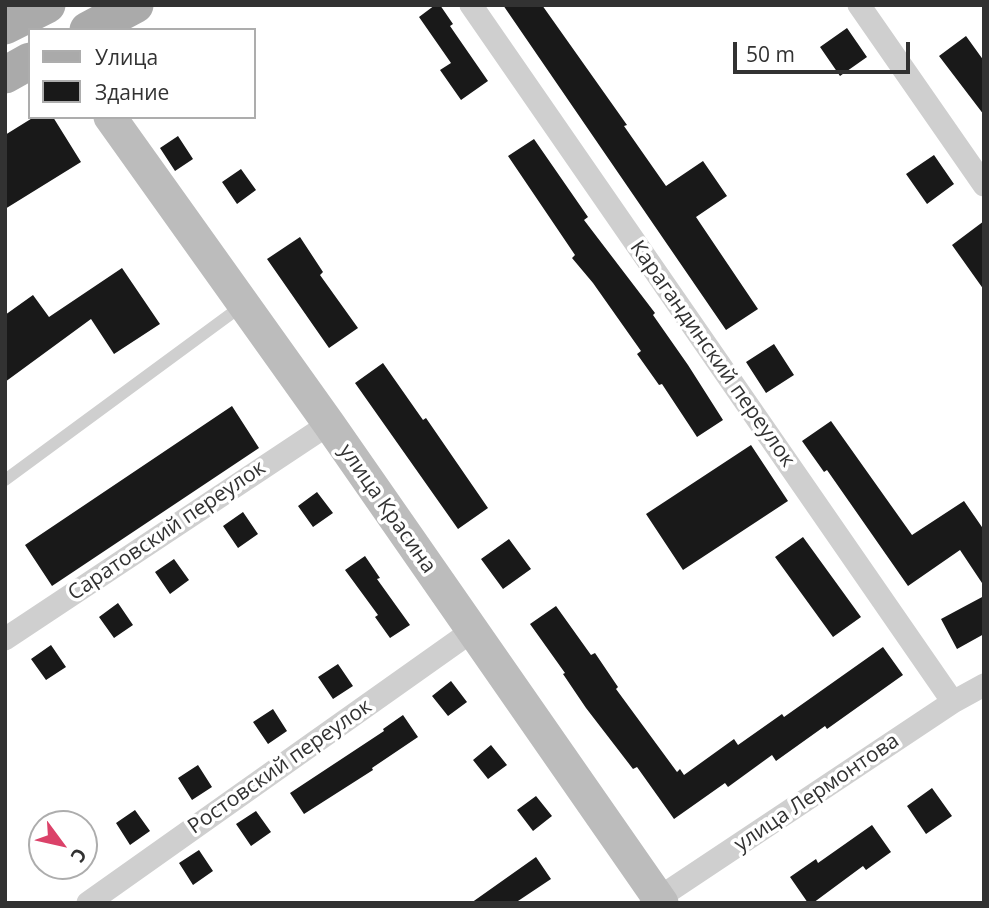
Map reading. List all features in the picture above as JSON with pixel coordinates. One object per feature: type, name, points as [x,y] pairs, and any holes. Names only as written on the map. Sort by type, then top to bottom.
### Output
[{"type":"main road","points":[[92,28],[135,5]]},
{"type":"main road","points":[[5,75],[28,62]]},
{"type":"street","name":"Карагандинский переулок","points":[[471,5],[953,702]]},
{"type":"street","points":[[859,5],[984,185]]},
{"type":"street","name":"улица Красина","points":[[111,119],[329,424],[657,901]]},
{"type":"street","name":"Саратовский переулок","points":[[5,639],[329,424]]},
{"type":"street","name":"Ростовский переулок","points":[[88,903],[472,631]]},
{"type":"street","name":"улица Лермонтова","points":[[657,901],[953,702],[984,685]]},
{"type":"lane","points":[[5,480],[243,304]]},
{"type":"building","points":[[435,5],[440,5],[453,24],[450,26],[488,81],[461,100],[440,70],[451,63],[419,17]]},
{"type":"building","points":[[503,5],[542,5],[627,125],[624,126],[666,186],[703,161],[727,196],[696,217],[758,309],[726,330]]},
{"type":"building","points":[[847,28],[867,57],[840,76],[820,47]]},
{"type":"building","points":[[966,36],[984,61],[984,115],[939,56]]},
{"type":"building","points":[[31,119],[54,119],[81,162],[5,209],[5,135]]},
{"type":"building","points":[[178,136],[193,159],[175,171],[160,148]]},
{"type":"building","points":[[534,139],[588,217],[584,220],[655,313],[653,315],[723,420],[697,437],[662,384],[659,385],[637,354],[641,351],[572,258],[575,255],[508,156]]},
{"type":"building","points":[[934,155],[954,184],[927,204],[906,174]]},
{"type":"building","points":[[241,169],[256,190],[237,204],[222,182]]},
{"type":"building","points":[[984,221],[984,290],[952,245]]},
{"type":"building","points":[[300,237],[323,272],[320,275],[358,328],[329,348],[267,259]]},
{"type":"building","points":[[122,268],[160,324],[114,354],[91,319],[5,382],[5,315],[33,295],[49,317]]},
{"type":"building","points":[[774,344],[794,375],[766,393],[746,362]]},
{"type":"building","points":[[383,363],[423,420],[426,418],[488,508],[458,529],[355,383]]},
{"type":"building","points":[[232,406],[259,448],[52,586],[25,545]]},
{"type":"building","points":[[831,421],[912,535],[964,501],[984,530],[984,586],[960,550],[908,586],[827,470],[824,472],[802,441]]},
{"type":"building","points":[[751,445],[788,501],[683,570],[646,514]]},
{"type":"building","points":[[317,492],[333,513],[313,527],[298,506]]},
{"type":"building","points":[[243,512],[258,534],[238,548],[223,526]]},
{"type":"building","points":[[803,537],[861,617],[833,637],[775,557]]},
{"type":"building","points":[[509,539],[531,569],[503,589],[481,559]]},
{"type":"building","points":[[365,556],[380,578],[377,579],[410,625],[390,638],[375,617],[378,615],[345,570]]},
{"type":"building","points":[[174,559],[189,580],[170,594],[155,572]]},
{"type":"building","points":[[984,596],[984,634],[957,649],[941,619]]},
{"type":"building","points":[[118,603],[133,625],[114,638],[99,617]]},
{"type":"building","points":[[556,606],[591,655],[595,653],[618,687],[616,689],[677,772],[680,769],[684,775],[734,739],[738,745],[782,714],[784,717],[883,647],[903,675],[827,729],[825,726],[776,761],[772,755],[728,787],[725,783],[674,819],[637,767],[633,769],[586,708],[530,624]]},
{"type":"building","points":[[51,645],[66,667],[46,680],[31,659]]},
{"type":"building","points":[[338,664],[353,686],[333,699],[318,677]]},
{"type":"building","points":[[451,681],[467,702],[448,716],[432,696]]},
{"type":"building","points":[[273,709],[287,731],[268,744],[253,722]]},
{"type":"building","points":[[403,715],[418,737],[372,768],[373,770],[304,814],[290,793],[384,731],[383,729]]},
{"type":"building","points":[[491,745],[507,765],[488,779],[473,760]]},
{"type":"building","points":[[198,765],[212,787],[192,800],[178,778]]},
{"type":"building","points":[[932,788],[952,816],[926,834],[907,806]]},
{"type":"building","points":[[536,796],[552,816],[533,831],[517,810]]},
{"type":"building","points":[[135,810],[150,831],[130,845],[116,823]]},
{"type":"building","points":[[256,811],[271,832],[251,846],[236,824]]},
{"type":"building","points":[[872,825],[891,852],[866,870],[863,866],[813,903],[808,903],[790,877],[816,859],[818,863]]},
{"type":"building","points":[[199,850],[213,871],[193,885],[179,863]]},
{"type":"building","points":[[536,857],[551,879],[515,903],[471,903]]}]
